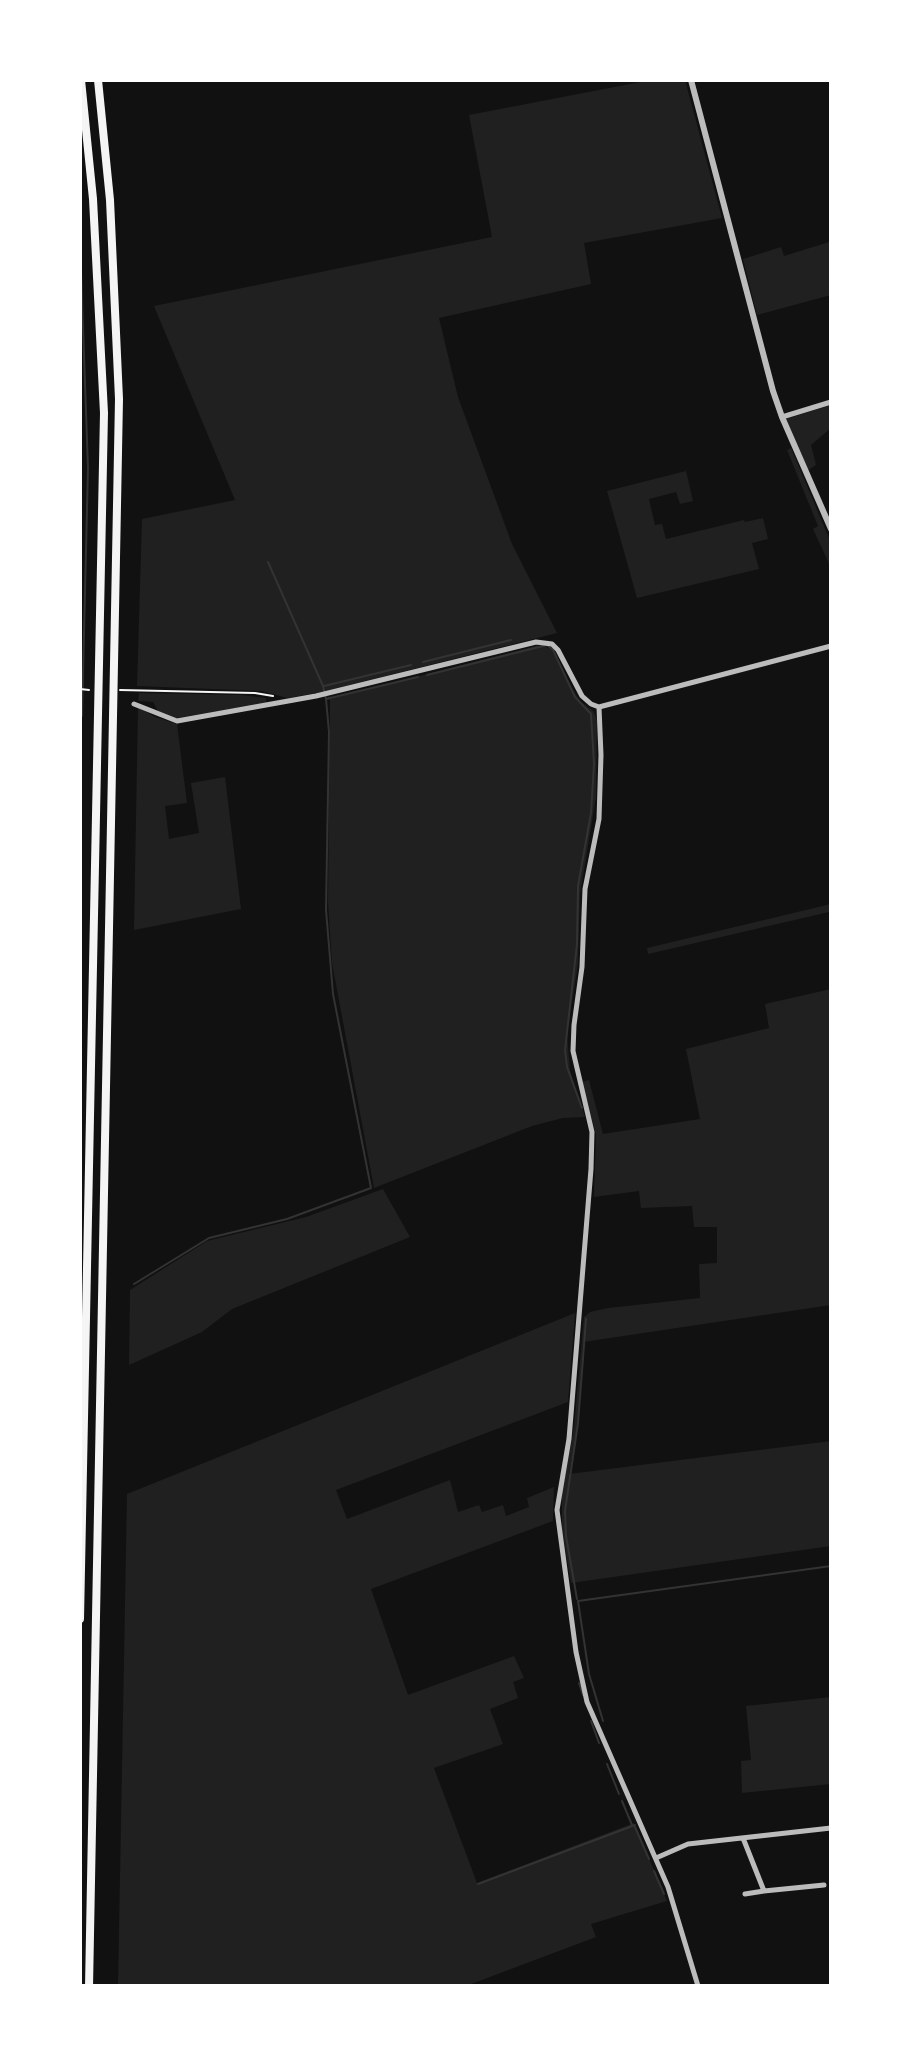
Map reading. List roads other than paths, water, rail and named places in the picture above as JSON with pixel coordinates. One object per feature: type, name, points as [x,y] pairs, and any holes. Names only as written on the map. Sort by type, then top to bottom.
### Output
[{"type":"highway","points":[[80,1619],[104,413],[93,199],[81,80]]},
{"type":"highway","points":[[89,1986],[119,399],[110,200],[98,80]]},
{"type":"street","points":[[691,80],[782,417],[831,529]]},
{"type":"street","points":[[782,417],[831,402]]},
{"type":"street","points":[[134,704],[177,721],[285,703],[543,642],[552,644],[558,650],[582,696],[599,707],[831,646]]},
{"type":"street","points":[[599,707],[599,819],[585,889],[582,967],[573,1051],[592,1132],[591,1169],[569,1439],[557,1510],[576,1652],[587,1702],[680,1921],[698,1986]]},
{"type":"street","points":[[655,1858],[688,1844],[831,1828]]},
{"type":"street","points":[[743,1838],[764,1891]]},
{"type":"street","points":[[745,1894],[824,1885]]},
{"type":"waterway","points":[[80,242],[88,468],[82,716]]},
{"type":"waterway","points":[[134,1284],[209,1238],[287,1219],[371,1188],[333,994],[326,910],[329,732],[326,699],[268,562]]},
{"type":"waterway","points":[[423,662],[511,640]]},
{"type":"waterway","points":[[427,675],[547,645],[553,650],[575,697],[591,714],[594,764],[591,813],[578,886],[577,944],[565,1050],[567,1067],[582,1108]]},
{"type":"waterway","points":[[324,686],[411,665]]},
{"type":"waterway","points":[[326,699],[418,677]]},
{"type":"waterway","points":[[577,1599],[565,1511],[578,1423],[586,1319]]},
{"type":"waterway","points":[[603,1721],[589,1674],[578,1601],[831,1566]]},
{"type":"waterway","points":[[579,1683],[583,1695]]},
{"type":"waterway","points":[[591,1721],[599,1743]]},
{"type":"waterway","points":[[607,1764],[619,1794]]},
{"type":"waterway","points":[[622,1801],[632,1825]]},
{"type":"waterway","points":[[478,1884],[635,1825]]},
{"type":"waterway","points":[[635,1827],[649,1859]]},
{"type":"waterway","points":[[654,1871],[664,1894]]}]
